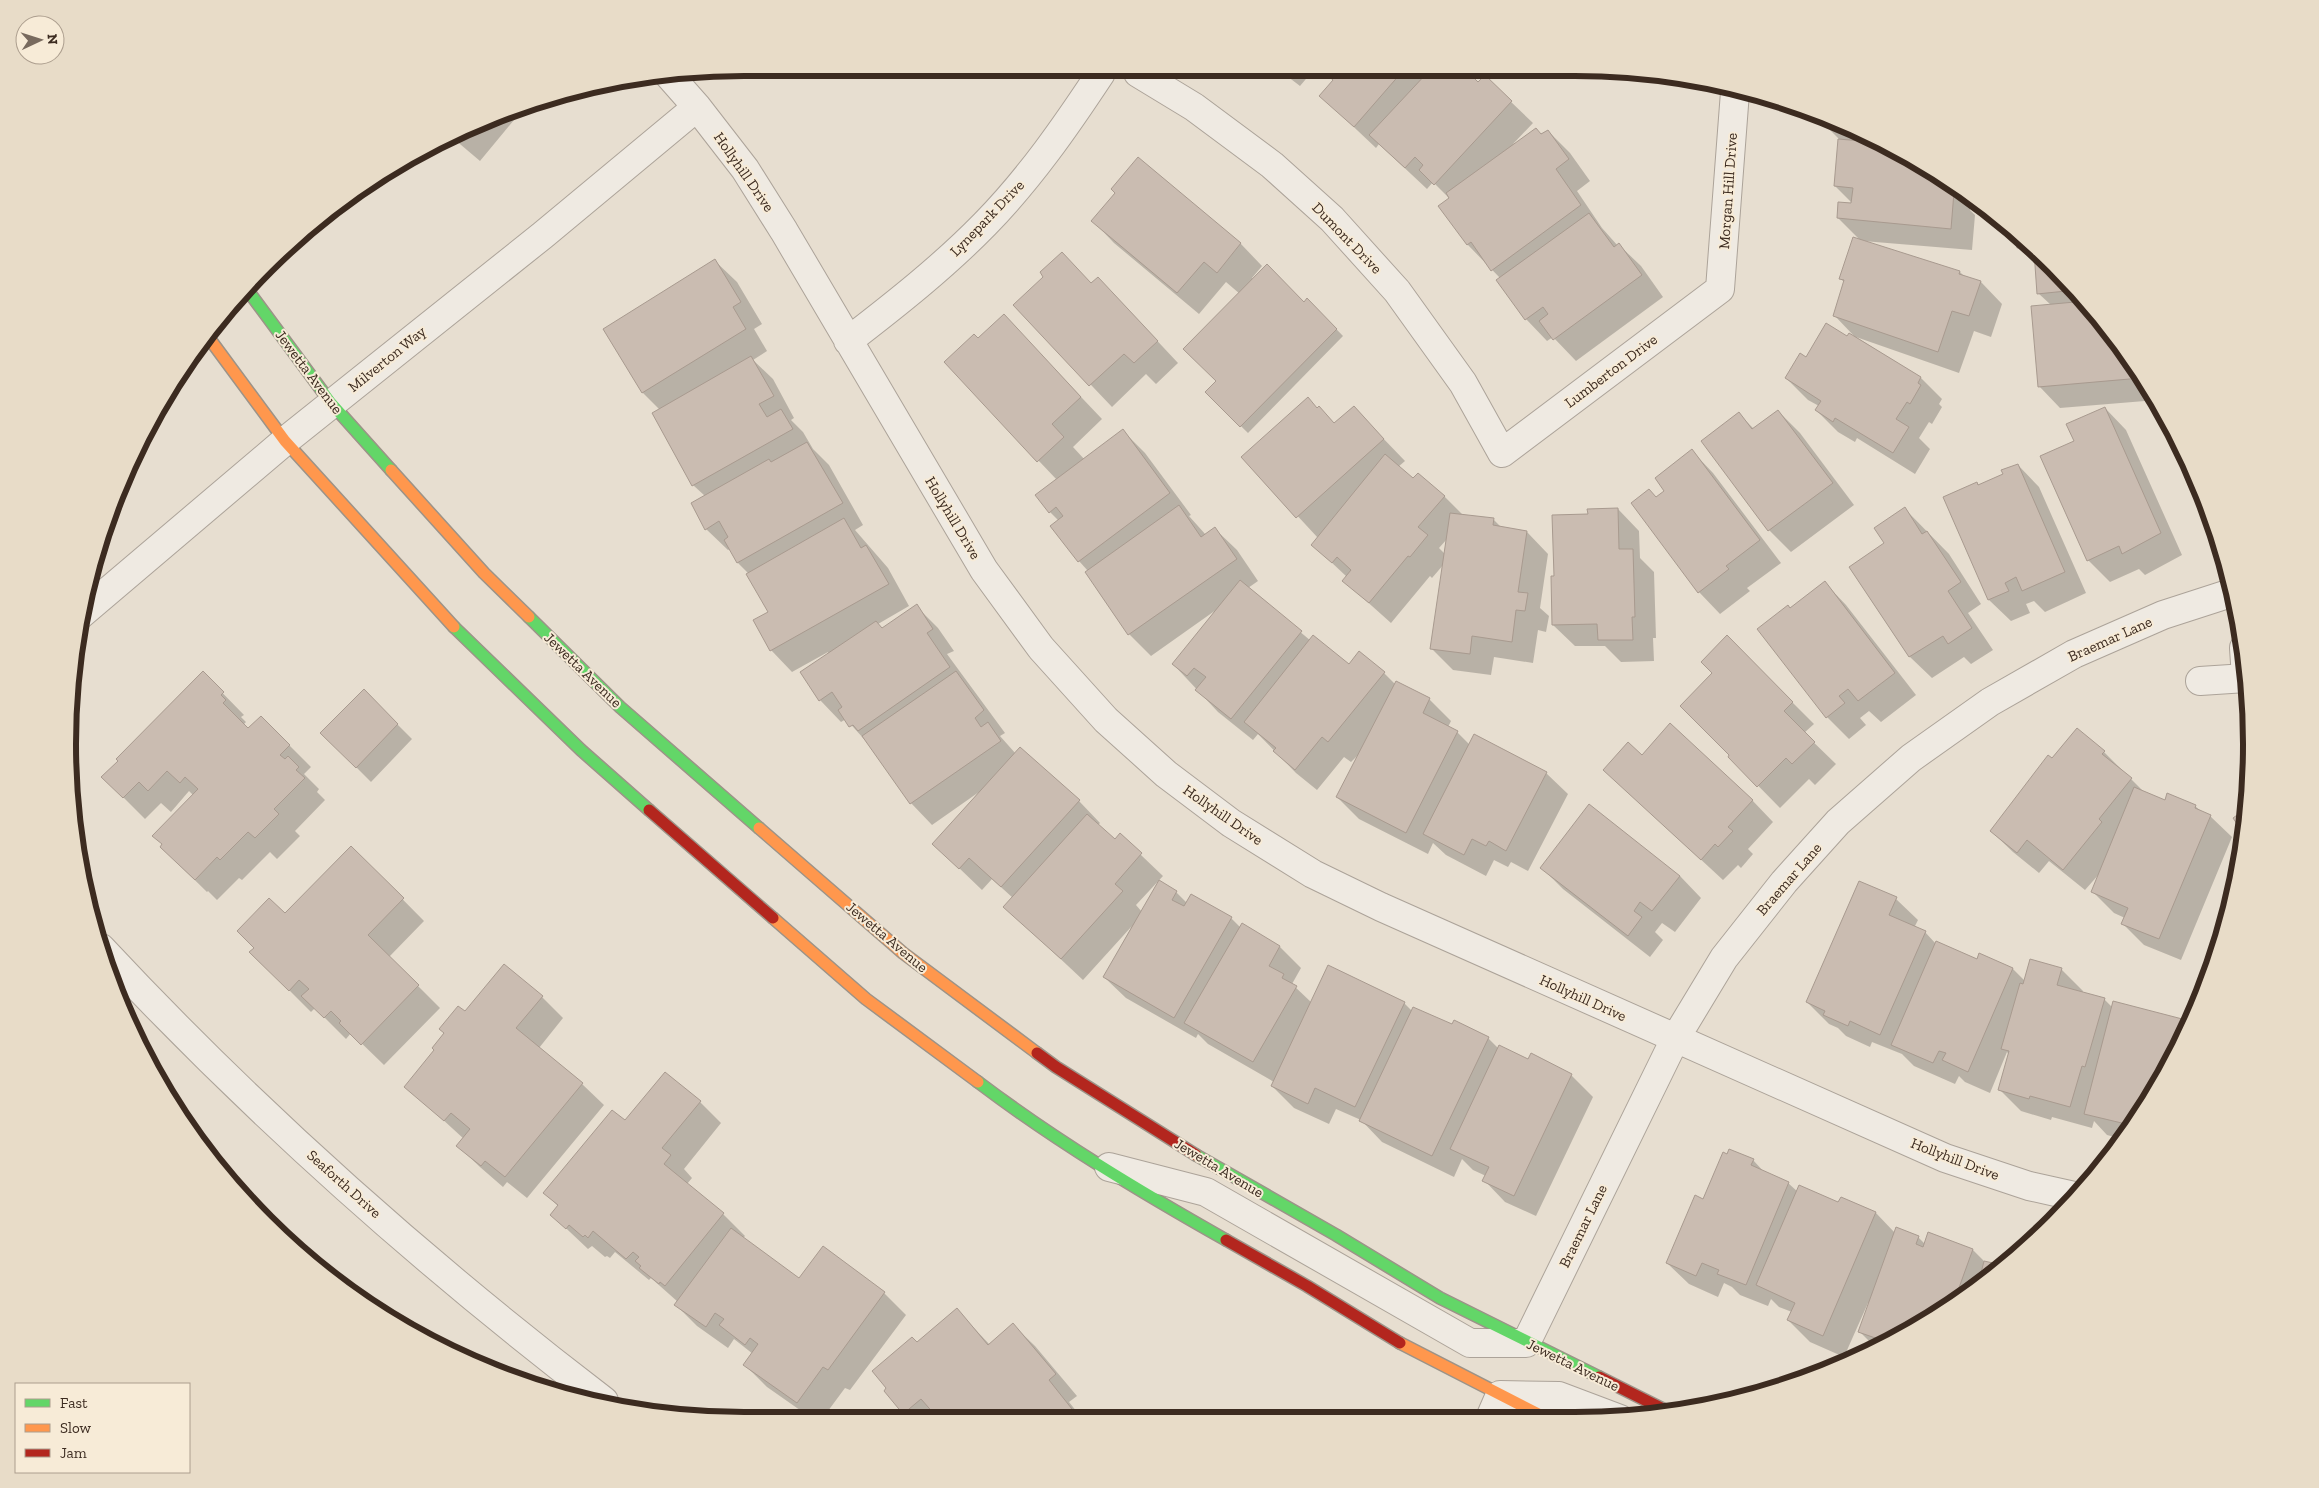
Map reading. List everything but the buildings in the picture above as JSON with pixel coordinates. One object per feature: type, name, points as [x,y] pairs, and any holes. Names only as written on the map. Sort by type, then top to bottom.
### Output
[{"type":"street","name":"Lynepark Drive","points":[[848,341],[922,284],[985,224],[1049,150],[1100,76]]},
{"type":"street","name":"Dumont Drive","points":[[1143,76],[1194,107],[1272,165],[1332,219],[1397,291],[1463,383],[1502,453]]},
{"type":"street","name":"Hollyhill Drive","points":[[673,81],[697,107],[745,168],[984,570],[1041,648],[1106,720],[1166,774],[1231,823],[1313,874],[1381,908],[1945,1158],[2029,1186],[2067,1194]]},
{"type":"street","name":"Morgan Hill Drive","points":[[1720,289],[1735,96]]},
{"type":"street","name":"Milverton Way","points":[[91,606],[331,403],[543,235],[697,107]]},
{"type":"street","name":"Lumberton Drive","points":[[1502,453],[1720,289]]},
{"type":"street","name":"Jewetta Avenue","points":[[251,295],[331,403],[484,573],[620,707],[903,952],[1056,1067],[1198,1156],[1336,1235],[1440,1298],[1658,1406]]},
{"type":"street","points":[[211,341],[285,441],[441,614],[581,750],[866,999],[1023,1116],[1100,1165],[1184,1218],[1307,1286],[1411,1350],[1495,1407],[1517,1412]]},
{"type":"street","name":"Braemar Lane","points":[[1526,1342],[1675,1039],[1724,958],[1784,882],[1838,822],[1911,758],[1990,702],[2074,654],[2163,615],[2226,596]]},
{"type":"street","points":[[2200,681],[2239,678]]},
{"type":"street","name":"Seaforth Drive","points":[[119,977],[127,991],[407,1241],[516,1333],[596,1395]]},
{"type":"street","points":[[1100,1165],[1206,1192],[1470,1343],[1526,1342]]},
{"type":"street","points":[[1495,1407],[1559,1396],[1599,1411]]},
{"type":"traffic: fast","points":[[251,295],[331,403],[391,470]]},
{"type":"traffic: fast","points":[[529,617],[620,707],[759,828]]},
{"type":"traffic: fast","points":[[454,627],[581,750],[649,810]]},
{"type":"traffic: fast","points":[[978,1082],[1038,1125],[1099,1165],[1226,1240]]},
{"type":"traffic: fast","points":[[1196,1155],[1336,1235],[1440,1298],[1599,1377]]},
{"type":"traffic: slow","points":[[211,341],[285,441],[454,627]]},
{"type":"traffic: slow","points":[[391,470],[484,573],[529,617]]},
{"type":"traffic: slow","points":[[759,828],[903,953],[1037,1053]]},
{"type":"traffic: slow","points":[[773,918],[866,999],[978,1082]]},
{"type":"traffic: slow","points":[[1400,1343],[1534,1412]]},
{"type":"traffic: jam","points":[[649,810],[773,918]]},
{"type":"traffic: jam","points":[[1037,1053],[1056,1067],[1196,1155]]},
{"type":"traffic: jam","points":[[1226,1240],[1307,1286],[1400,1343]]},
{"type":"traffic: jam","points":[[1599,1377],[1658,1406]]}]
